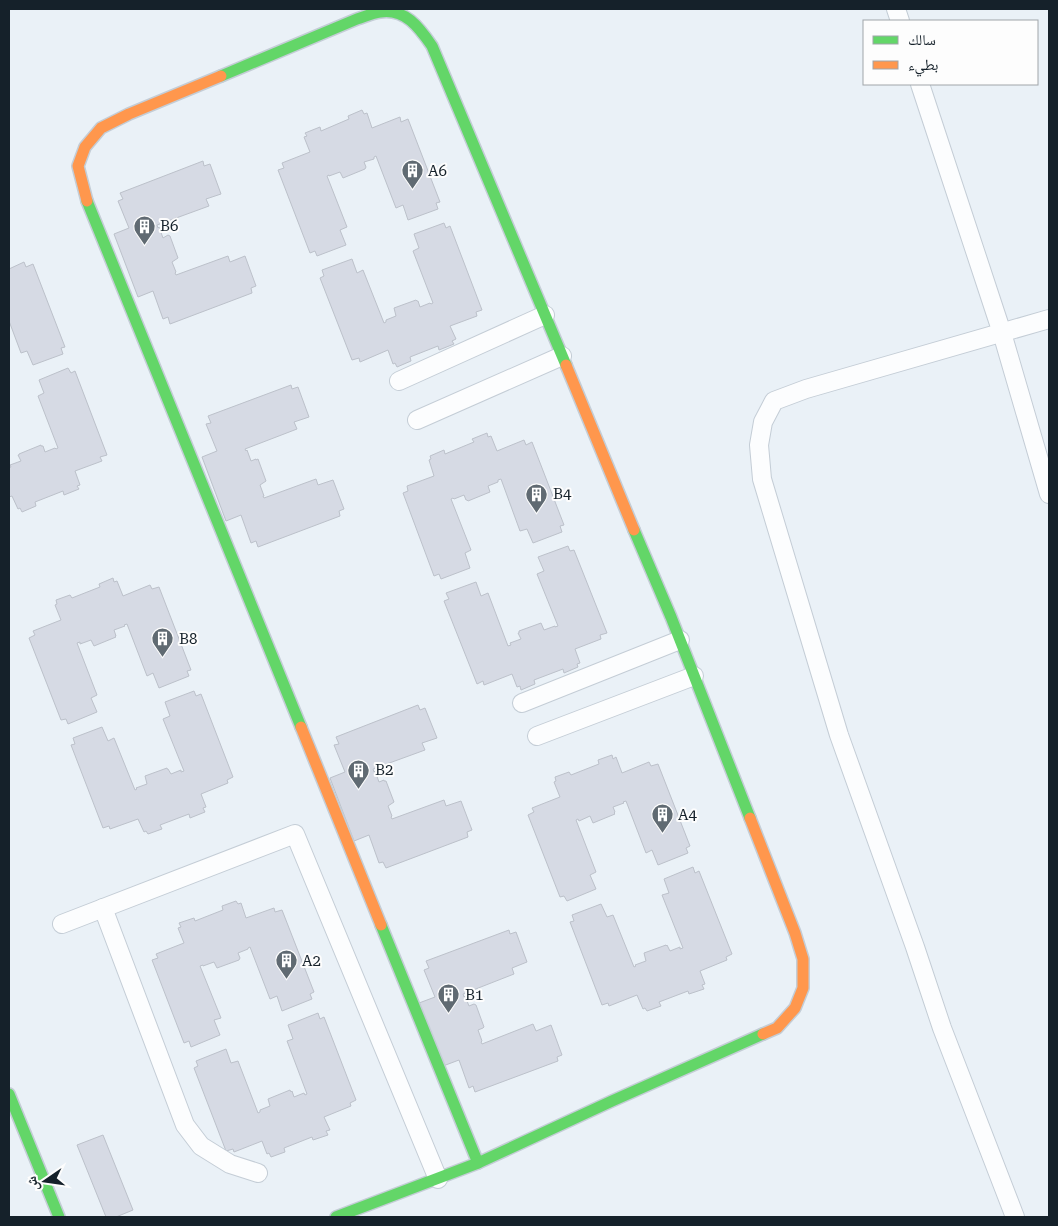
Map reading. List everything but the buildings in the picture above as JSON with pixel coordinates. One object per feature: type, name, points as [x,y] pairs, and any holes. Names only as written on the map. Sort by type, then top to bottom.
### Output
[{"type":"street","points":[[336,1217],[478,1163],[612,1101],[778,1028],[795,1008],[803,988],[803,959],[795,933],[680,640],[432,46],[418,26],[402,13],[381,12],[357,19],[129,114],[101,128],[85,147],[78,166],[86,198],[478,1163]]},
{"type":"street","points":[[920,85],[1002,333],[1049,494]]},
{"type":"street","points":[[399,381],[545,315]]},
{"type":"street","points":[[1015,1217],[942,1028],[839,735],[762,479],[759,446],[763,422],[774,401],[806,389],[1049,319]]},
{"type":"street","points":[[417,420],[562,356]]},
{"type":"street","points":[[522,703],[680,640]]},
{"type":"street","points":[[537,736],[694,676]]},
{"type":"street","points":[[62,924],[295,834],[438,1179]]},
{"type":"street","points":[[103,908],[185,1125],[200,1146],[230,1164],[258,1173]]},
{"type":"street","points":[[9,1094],[59,1217]]},
{"type":"traffic: fast","points":[[221,76],[374,13],[397,13],[410,20],[432,46],[566,365]]},
{"type":"traffic: fast","points":[[87,201],[301,727]]},
{"type":"traffic: fast","points":[[634,530],[671,617],[750,818]]},
{"type":"traffic: fast","points":[[381,925],[478,1163]]},
{"type":"traffic: fast","points":[[336,1217],[478,1163],[763,1034]]},
{"type":"traffic: fast","points":[[9,1094],[59,1217]]},
{"type":"traffic: slow","points":[[87,201],[78,166],[85,147],[101,128],[129,114],[221,76]]},
{"type":"traffic: slow","points":[[566,365],[634,530]]},
{"type":"traffic: slow","points":[[301,727],[381,925]]},
{"type":"traffic: slow","points":[[750,818],[795,933],[803,959],[803,988],[795,1008],[777,1028],[763,1034]]},
{"type":"place","name":"A6","points":[[412,190]]},
{"type":"place","name":"B6","points":[[144,245]]},
{"type":"place","name":"B4","points":[[537,513]]},
{"type":"place","name":"B8","points":[[163,658]]},
{"type":"place","name":"B2","points":[[359,789]]},
{"type":"place","name":"A4","points":[[662,834]]},
{"type":"place","name":"A2","points":[[286,980]]},
{"type":"place","name":"B1","points":[[449,1014]]}]
